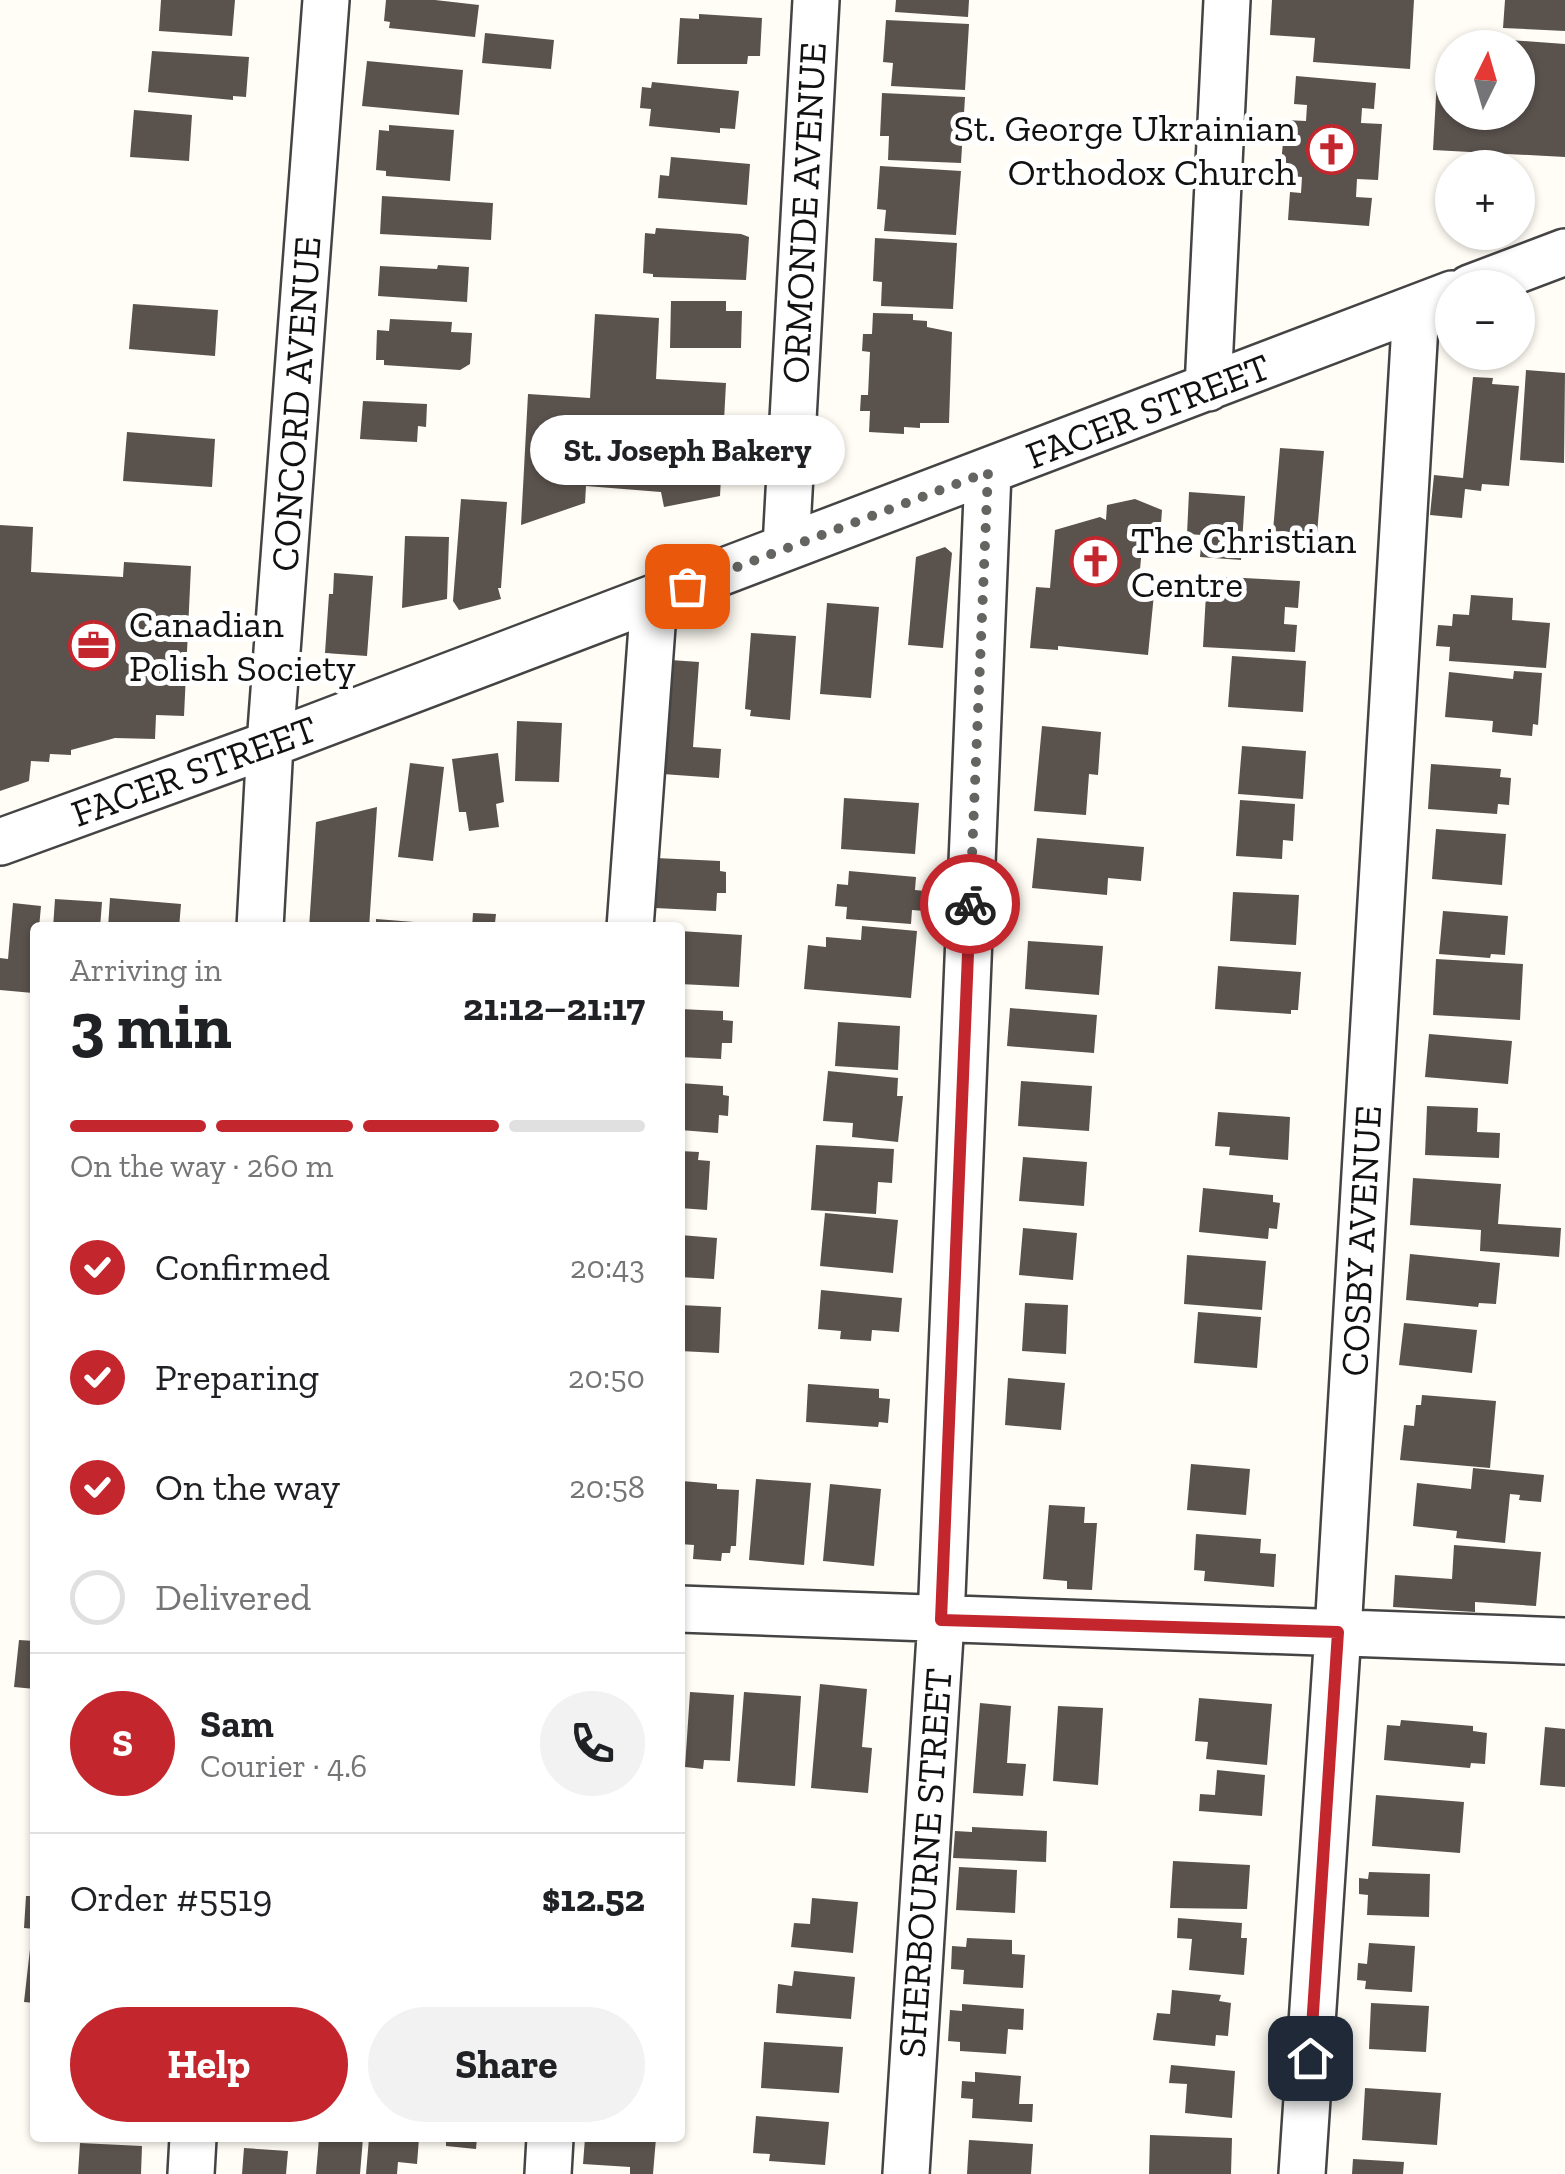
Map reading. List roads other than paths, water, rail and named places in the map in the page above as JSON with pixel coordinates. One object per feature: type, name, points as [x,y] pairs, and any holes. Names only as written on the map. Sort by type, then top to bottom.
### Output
[{"type":"street","name":"CONCORD AVENUE","points":[[260,922],[326,0]]},
{"type":"street","name":"ORMONDE AVENUE","points":[[786,547],[816,0]]},
{"type":"street","points":[[1208,388],[1227,0]]},
{"type":"street","points":[[1518,270],[1565,252]]},
{"type":"street","name":"FACER STREET","points":[[0,842],[270,744],[1434,301]]},
{"type":"street","name":"COSBY AVENUE","points":[[1302,2174],[1434,301]]},
{"type":"street","name":"SHERBOURNE STREET","points":[[906,2174],[941,1620],[988,472]]},
{"type":"street","points":[[630,922],[654,599]]},
{"type":"street","points":[[685,1608],[1565,1642]]},
{"type":"street","points":[[191,2174],[193,2142]]},
{"type":"street","points":[[548,2174],[550,2142]]},
{"type":"place","name":"St. George Ukrainian Orthodox Church","points":[[1331,150]]},
{"type":"place","name":"The Christian Centre","points":[[1096,562]]},
{"type":"place","name":"St. Joseph Bakery","points":[[687,586]]},
{"type":"place","name":"Canadian Polish Society","points":[[94,646]]}]
